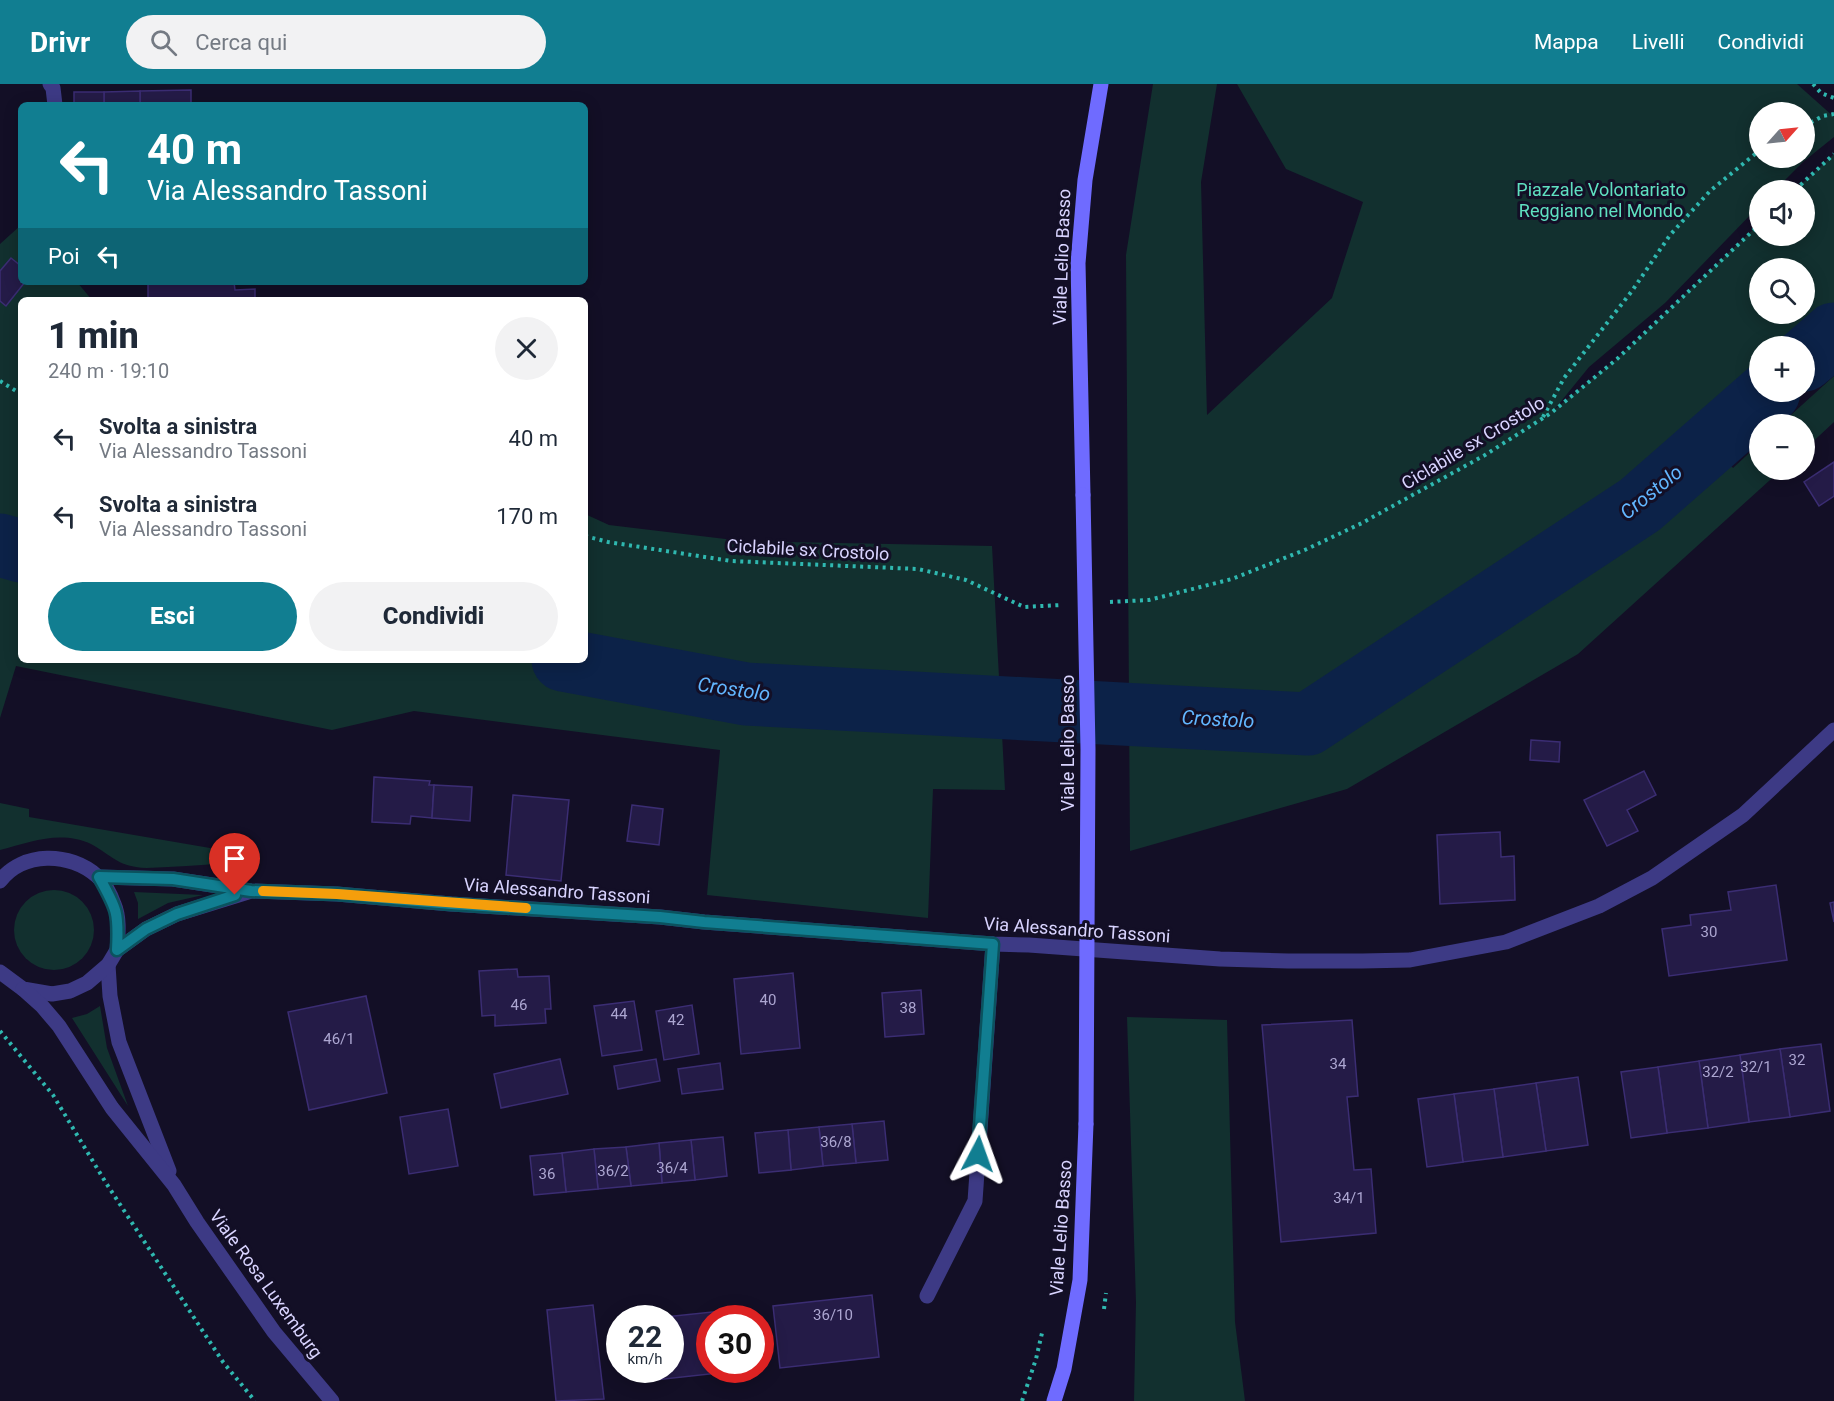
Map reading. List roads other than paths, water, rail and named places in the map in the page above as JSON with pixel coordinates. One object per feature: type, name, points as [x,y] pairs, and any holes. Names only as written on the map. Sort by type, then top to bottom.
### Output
[{"type":"main road","name":"Viale Lelio Basso","points":[[1054,1401],[1064,1369],[1080,1280],[1086,1124],[1088,749],[1078,263],[1085,180],[1101,84]]},
{"type":"street","points":[[50,84],[53,88],[55,102]]},
{"type":"street","name":"Via Alessandro Tassoni","points":[[2,876],[20,864],[32,860],[55,858],[73,862],[99,877],[173,879],[251,891],[337,894],[1220,959],[1410,960],[1506,942],[1599,906],[1652,878],[1743,815],[1834,730]]},
{"type":"street","name":"Via Alessandro Tassoni","points":[[99,877],[115,905],[118,923],[117,950]]},
{"type":"street","name":"Via Alessandro Tassoni","points":[[0,972],[23,989],[52,994],[70,992],[87,983],[108,965],[117,950],[146,929],[177,914],[251,891]]},
{"type":"street","points":[[927,1296],[975,1201],[993,944]]},
{"type":"street","name":"Viale Rosa Luxemburg","points":[[108,965],[110,996],[119,1042],[174,1185]]},
{"type":"street","name":"Viale Rosa Luxemburg","points":[[23,989],[59,1026],[112,1108],[174,1185],[274,1332],[332,1401]]},
{"type":"waterway","name":"Crostolo","points":[[1815,350],[1834,334]]},
{"type":"waterway","name":"Crostolo","points":[[579,663],[746,694],[1308,724],[1640,505],[1758,402]]},
{"type":"waterway","name":"Crostolo","points":[[0,545],[18,550]]},
{"type":"park label","name":"Piazzale Volontariato Reggiano nel Mondo","points":[[1601,200]]}]
